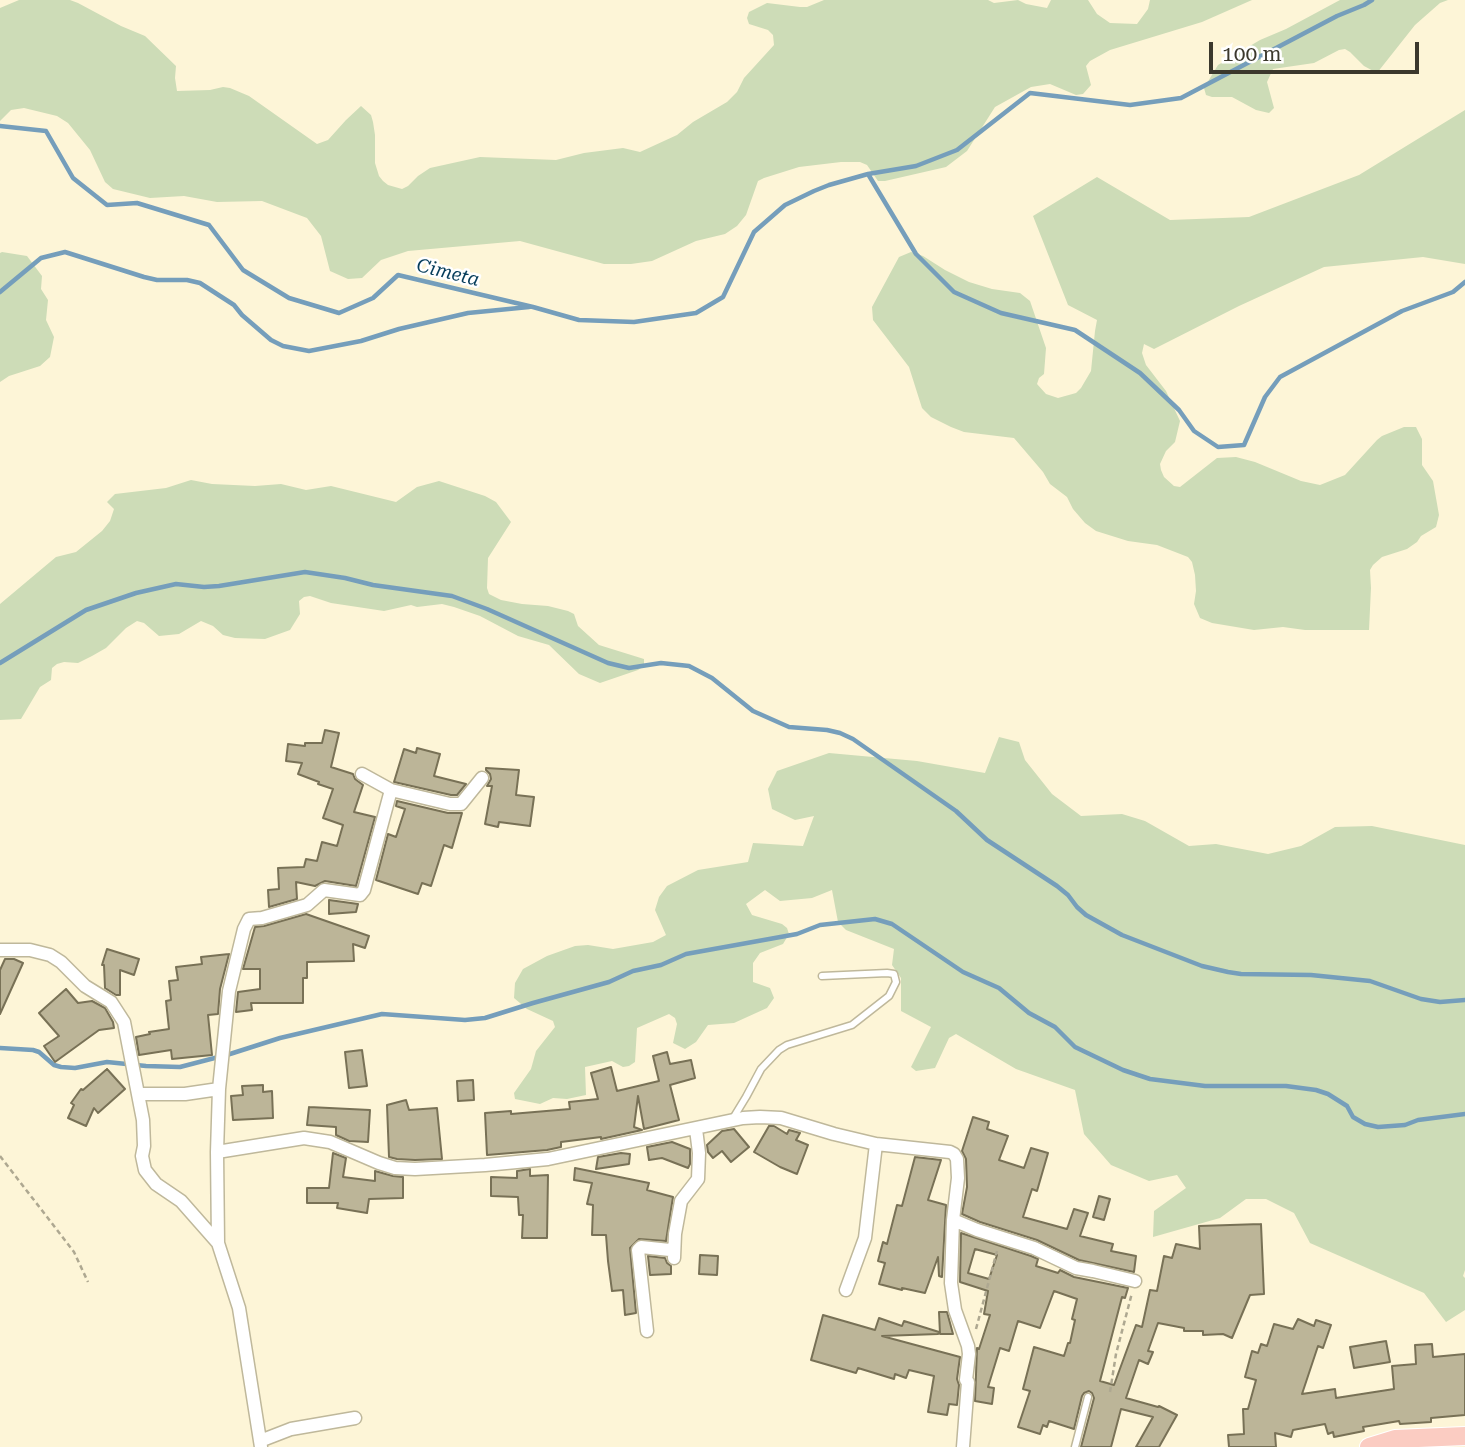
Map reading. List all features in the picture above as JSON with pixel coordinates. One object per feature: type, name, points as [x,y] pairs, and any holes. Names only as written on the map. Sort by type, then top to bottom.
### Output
[{"type":"main road","points":[[1369,1447],[1395,1438],[1465,1436]]},
{"type":"street","points":[[362,774],[391,790],[450,804],[461,804],[482,778]]},
{"type":"street","points":[[355,1418],[291,1429],[260,1444],[239,1308],[218,1243],[219,1089],[229,991],[249,919],[307,905],[324,890],[360,895],[367,882],[391,790]]},
{"type":"street","points":[[0,950],[30,950],[50,955],[85,986],[111,1002],[124,1022],[143,1120],[142,1156],[145,1170],[156,1184],[181,1201],[218,1243]]},
{"type":"street","points":[[138,1094],[185,1094],[219,1089]]},
{"type":"street","points":[[217,1152],[304,1138],[330,1142],[395,1168],[427,1169],[548,1159],[743,1118],[760,1117],[781,1118],[876,1144],[954,1154],[957,1159],[958,1178],[953,1220],[951,1283],[955,1310],[970,1354],[963,1447]]},
{"type":"street","points":[[647,1331],[638,1250],[641,1247],[670,1250],[674,1253],[681,1201],[698,1179],[696,1129]]},
{"type":"street","points":[[846,1290],[865,1238],[876,1144]]},
{"type":"street","points":[[953,1220],[1034,1248],[1076,1268],[1135,1281]]},
{"type":"lane","points":[[731,1122],[761,1069],[779,1050],[787,1045],[852,1025],[889,996],[896,982],[894,974],[887,973],[822,976]]},
{"type":"lane","points":[[1074,1447],[1088,1396]]},
{"type":"path","points":[[0,1156],[74,1252],[88,1282]]},
{"type":"path","points":[[968,1346],[972,1344],[1001,1238]]},
{"type":"path","points":[[1110,1392],[1135,1281]]},
{"type":"green space","points":[[19,0],[70,0],[78,3],[145,36],[176,66],[177,91],[230,88],[249,96],[317,144],[328,140],[361,106],[371,115],[373,122],[375,163],[379,176],[388,185],[402,189],[430,168],[480,157],[556,160],[623,148],[640,152],[677,135],[727,102],[737,92],[744,78],[774,45],[773,35],[768,30],[749,24],[747,18],[749,12],[767,3],[807,7],[824,0],[988,0],[994,3],[1018,0],[1047,8],[1051,0],[1088,0],[1097,14],[1110,23],[1137,24],[1148,9],[1150,0],[1252,0],[1202,22],[1110,50],[1090,61],[1086,66],[1091,85],[1083,94],[1076,95],[1050,84],[1031,87],[995,107],[967,151],[946,167],[878,181],[867,165],[860,162],[841,162],[799,167],[764,178],[758,181],[746,215],[737,226],[725,234],[696,241],[652,261],[604,264],[520,241],[408,251],[381,260],[362,278],[348,279],[330,271],[321,236],[307,218],[262,201],[217,202],[184,196],[150,198],[113,189],[105,182],[90,150],[68,123],[57,116],[24,108],[11,110],[0,121],[0,8]]},
{"type":"green space","points":[[1340,0],[1448,0],[1440,3],[1415,25],[1377,73],[1364,66],[1345,49],[1314,63],[1273,69],[1267,82],[1274,108],[1269,113],[1256,110],[1232,97],[1206,95],[1204,88],[1218,65],[1260,40]]},
{"type":"green space","points":[[1465,110],[1465,264],[1423,257],[1324,267],[1154,349],[1144,344],[1142,353],[1146,365],[1166,391],[1180,421],[1175,442],[1166,451],[1160,464],[1164,477],[1174,486],[1180,487],[1217,458],[1236,457],[1301,481],[1320,485],[1345,475],[1382,436],[1404,427],[1416,427],[1422,439],[1422,465],[1433,481],[1439,515],[1436,527],[1421,536],[1417,542],[1407,549],[1382,557],[1373,565],[1370,570],[1369,630],[1305,630],[1283,627],[1254,630],[1212,623],[1200,618],[1194,604],[1195,575],[1188,557],[1157,545],[1128,541],[1096,531],[1073,509],[1067,497],[1050,484],[1014,438],[964,432],[931,417],[922,408],[909,367],[873,320],[872,307],[899,257],[911,252],[923,256],[969,282],[1020,293],[1030,301],[1046,348],[1044,374],[1037,384],[1046,394],[1058,398],[1076,393],[1091,371],[1097,320],[1068,305],[1033,216],[1097,177],[1170,220],[1249,217],[1359,175]]},
{"type":"green space","points":[[0,253],[27,256],[42,276],[41,289],[48,300],[46,320],[54,337],[50,357],[40,366],[9,376],[0,382]]},
{"type":"green space","points":[[191,480],[255,486],[281,484],[306,490],[331,486],[396,502],[417,487],[439,481],[485,496],[496,502],[511,522],[488,558],[489,594],[501,600],[568,611],[574,614],[578,626],[599,645],[644,659],[644,666],[600,683],[579,674],[549,645],[518,636],[480,616],[454,607],[442,604],[417,607],[411,605],[384,611],[331,603],[310,596],[299,601],[300,614],[290,630],[265,639],[223,635],[213,626],[201,621],[179,634],[159,636],[144,623],[137,621],[106,648],[92,656],[78,663],[57,664],[52,668],[51,680],[40,687],[21,719],[0,720],[0,604],[56,557],[76,552],[102,531],[110,521],[114,509],[107,502],[115,494],[166,488]]},
{"type":"green space","points":[[999,737],[1019,742],[1025,760],[1052,794],[1081,816],[1122,814],[1145,821],[1189,846],[1216,844],[1268,854],[1301,846],[1335,827],[1372,826],[1465,845],[1465,1310],[1446,1322],[1424,1293],[1310,1243],[1294,1213],[1266,1199],[1246,1199],[1220,1218],[1153,1237],[1154,1211],[1186,1188],[1177,1175],[1149,1181],[1111,1165],[1084,1134],[1075,1090],[1016,1069],[956,1034],[949,1038],[935,1068],[916,1071],[911,1067],[931,1027],[901,1011],[901,978],[892,965],[894,949],[846,930],[838,922],[832,890],[812,898],[780,901],[765,890],[746,904],[752,915],[782,924],[789,934],[783,944],[760,953],[753,963],[753,982],[770,988],[774,998],[767,1008],[734,1023],[708,1025],[696,1042],[685,1049],[673,1043],[677,1024],[675,1018],[669,1014],[637,1028],[635,1062],[629,1066],[623,1067],[612,1061],[585,1067],[586,1095],[567,1099],[553,1098],[540,1104],[515,1099],[514,1093],[531,1069],[536,1051],[555,1027],[553,1021],[527,1009],[514,998],[515,983],[523,969],[547,956],[575,946],[613,949],[653,942],[666,935],[655,910],[659,897],[667,886],[698,870],[748,862],[753,843],[803,846],[814,816],[795,820],[772,809],[768,789],[777,771],[829,753],[917,761],[985,773]]},
{"type":"building","points":[[325,730],[339,733],[331,767],[353,774],[363,785],[354,812],[375,817],[356,886],[325,881],[315,886],[296,882],[297,899],[269,907],[268,890],[279,889],[278,868],[304,867],[306,859],[317,861],[322,842],[337,846],[343,825],[323,818],[333,789],[298,774],[302,763],[286,761],[288,744],[305,746],[305,743],[322,743]]},
{"type":"building","points":[[417,748],[440,754],[434,776],[466,784],[457,795],[394,782],[404,749],[416,753]]},
{"type":"building","points":[[486,768],[519,770],[516,795],[534,797],[530,826],[499,822],[498,827],[485,824],[492,786],[487,786],[491,779]]},
{"type":"building","points":[[397,801],[448,813],[462,813],[452,848],[444,845],[431,886],[422,883],[418,894],[376,880],[388,834],[396,837],[405,809],[396,806]]},
{"type":"building","points":[[329,900],[358,904],[356,912],[329,914]]},
{"type":"building","points":[[306,914],[369,936],[365,948],[353,944],[354,961],[307,962],[307,978],[303,978],[303,1003],[251,1003],[252,1010],[236,1012],[238,992],[260,989],[260,969],[243,969],[255,927]]},
{"type":"building","points":[[107,949],[139,959],[134,975],[120,970],[120,995],[105,988],[102,965]]},
{"type":"building","points":[[229,954],[220,989],[218,1014],[208,1015],[212,1055],[172,1059],[171,1050],[139,1055],[136,1037],[169,1029],[166,1001],[171,1000],[169,981],[178,980],[176,967],[202,964],[201,957]]},
{"type":"building","points":[[5,959],[23,963],[0,1014],[0,970]]},
{"type":"building","points":[[66,989],[78,1003],[92,1001],[105,1008],[114,1028],[99,1030],[55,1062],[44,1046],[59,1036],[39,1013]]},
{"type":"building","points":[[362,1050],[367,1086],[349,1088],[345,1052]]},
{"type":"building","points":[[667,1052],[670,1064],[691,1060],[695,1078],[670,1085],[679,1120],[644,1129],[638,1096],[634,1127],[642,1130],[601,1139],[561,1142],[561,1147],[547,1150],[487,1155],[485,1113],[511,1111],[511,1114],[570,1109],[569,1102],[598,1099],[591,1073],[611,1067],[617,1091],[659,1081],[653,1056]]},
{"type":"building","points":[[107,1069],[125,1089],[98,1113],[94,1108],[86,1126],[68,1118],[74,1105],[71,1103],[81,1089]]},
{"type":"building","points":[[473,1080],[474,1100],[458,1101],[457,1081]]},
{"type":"building","points":[[263,1085],[263,1092],[272,1091],[273,1118],[233,1120],[231,1096],[243,1095],[242,1086]]},
{"type":"building","points":[[406,1100],[409,1110],[437,1108],[442,1159],[389,1157],[387,1105]]},
{"type":"building","points":[[309,1107],[370,1110],[368,1142],[349,1141],[336,1135],[336,1127],[307,1125]]},
{"type":"building","points":[[973,1117],[989,1122],[987,1129],[1008,1136],[999,1160],[1024,1168],[1031,1148],[1048,1153],[1037,1191],[1032,1189],[1023,1217],[1067,1229],[1074,1209],[1088,1213],[1080,1236],[1113,1244],[1111,1251],[1136,1256],[1134,1272],[1079,1260],[1037,1240],[962,1214],[967,1187],[966,1159],[962,1151]]},
{"type":"building","points":[[769,1126],[787,1134],[789,1130],[800,1133],[796,1140],[808,1145],[797,1174],[754,1152]]},
{"type":"building","points":[[734,1129],[749,1147],[731,1162],[722,1151],[713,1158],[707,1145],[722,1131]]},
{"type":"building","points":[[672,1142],[690,1149],[688,1168],[662,1158],[649,1160],[647,1147]]},
{"type":"building","points":[[333,1153],[346,1158],[343,1177],[375,1181],[375,1171],[403,1177],[403,1198],[369,1199],[367,1213],[337,1208],[338,1203],[307,1203],[307,1188],[329,1188]]},
{"type":"building","points":[[630,1154],[629,1164],[596,1169],[598,1157]]},
{"type":"building","points":[[915,1157],[941,1160],[928,1200],[946,1205],[942,1277],[939,1276],[938,1257],[925,1293],[879,1284],[885,1263],[878,1261],[883,1242],[887,1244],[897,1205],[902,1206]]},
{"type":"building","points":[[575,1168],[649,1183],[647,1190],[673,1197],[666,1241],[639,1239],[630,1248],[636,1313],[625,1315],[623,1290],[612,1291],[606,1235],[592,1235],[593,1205],[587,1204],[592,1183],[574,1180]]},
{"type":"building","points":[[530,1169],[530,1176],[548,1175],[547,1238],[522,1238],[523,1215],[519,1215],[518,1197],[491,1196],[491,1177],[517,1178],[517,1171]]},
{"type":"building","points":[[1099,1196],[1110,1199],[1104,1220],[1093,1217]]},
{"type":"building","points":[[1261,1224],[1264,1294],[1250,1295],[1232,1338],[1223,1334],[1203,1335],[1203,1331],[1184,1331],[1184,1328],[1158,1323],[1148,1351],[1153,1352],[1148,1364],[1139,1360],[1126,1398],[1159,1406],[1177,1415],[1159,1447],[1136,1447],[1153,1417],[1121,1409],[1111,1447],[1081,1447],[1094,1398],[1089,1391],[1082,1396],[1074,1429],[1049,1421],[1047,1427],[1043,1425],[1040,1434],[1018,1427],[1030,1391],[1023,1389],[1034,1347],[1064,1356],[1070,1343],[1077,1299],[1054,1291],[1040,1328],[1018,1321],[1009,1351],[1000,1348],[988,1387],[994,1388],[992,1404],[975,1401],[977,1348],[979,1349],[990,1315],[984,1314],[988,1291],[960,1282],[961,1233],[1038,1259],[1036,1266],[1128,1288],[1125,1298],[1122,1297],[1100,1381],[1114,1385],[1136,1325],[1142,1327],[1150,1290],[1157,1291],[1164,1256],[1172,1258],[1176,1244],[1200,1249],[1199,1226]],"holes":[[[975,1249],[997,1255],[989,1279],[968,1273]]]},
{"type":"building","points":[[700,1255],[718,1256],[717,1275],[699,1274]]},
{"type":"building","points":[[648,1256],[665,1258],[671,1266],[671,1274],[650,1275]]},
{"type":"building","points":[[939,1312],[947,1312],[953,1334],[940,1334]]},
{"type":"building","points":[[823,1315],[875,1330],[879,1318],[902,1326],[904,1321],[939,1332],[882,1336],[960,1357],[957,1405],[949,1404],[947,1415],[928,1412],[934,1376],[909,1370],[906,1378],[895,1374],[894,1379],[858,1368],[856,1373],[811,1360]]},
{"type":"building","points":[[1298,1319],[1314,1326],[1316,1320],[1331,1325],[1323,1348],[1318,1346],[1302,1394],[1335,1389],[1336,1398],[1394,1389],[1392,1366],[1416,1364],[1415,1345],[1432,1344],[1433,1357],[1465,1354],[1465,1415],[1431,1418],[1431,1422],[1400,1424],[1399,1421],[1363,1427],[1364,1431],[1334,1437],[1333,1432],[1328,1434],[1325,1424],[1293,1430],[1291,1437],[1275,1433],[1276,1447],[1229,1447],[1228,1435],[1244,1434],[1243,1409],[1248,1409],[1256,1380],[1245,1377],[1252,1351],[1258,1353],[1261,1344],[1267,1346],[1274,1324],[1293,1329]]},
{"type":"building","points":[[1386,1341],[1390,1362],[1354,1368],[1350,1347]]},
{"type":"waterway","name":"Cimeta","points":[[0,126],[46,131],[73,178],[107,205],[137,203],[209,225],[243,270],[289,298],[339,313],[373,298],[398,275],[579,320],[634,322],[696,313],[723,297],[754,232],[785,205],[829,185],[868,174],[916,166],[957,150],[1030,93],[1130,105],[1181,98],[1372,0]]},
{"type":"waterway","points":[[868,174],[916,254],[954,292],[1001,313],[1075,330],[1140,373],[1179,410],[1194,431],[1218,447],[1244,445],[1265,397],[1280,377],[1402,311],[1453,292],[1465,282]]},
{"type":"waterway","points":[[0,292],[41,258],[65,252],[157,280],[200,283],[234,305],[271,340],[283,346],[309,351],[361,341],[468,313],[529,307]]},
{"type":"waterway","points":[[0,663],[86,610],[136,593],[176,584],[219,586],[305,572],[452,596],[608,663],[629,668],[661,663],[689,666],[712,678],[753,711],[789,727],[827,730],[853,739],[956,811],[987,840],[1057,886],[1086,915],[1122,935],[1202,966],[1228,972],[1311,975],[1370,981],[1421,999],[1440,1002],[1465,1000]]},
{"type":"waterway","points":[[0,1048],[33,1050],[61,1067],[75,1068],[107,1062],[180,1067],[280,1038],[382,1014],[465,1020],[485,1018],[609,982],[633,971],[661,965],[686,954],[797,934],[820,925],[875,919],[892,924],[963,972],[999,988],[1029,1013],[1055,1027],[1075,1047],[1123,1070],[1150,1079],[1205,1086],[1286,1086],[1316,1090],[1347,1106],[1353,1117],[1378,1127],[1465,1114]]}]
